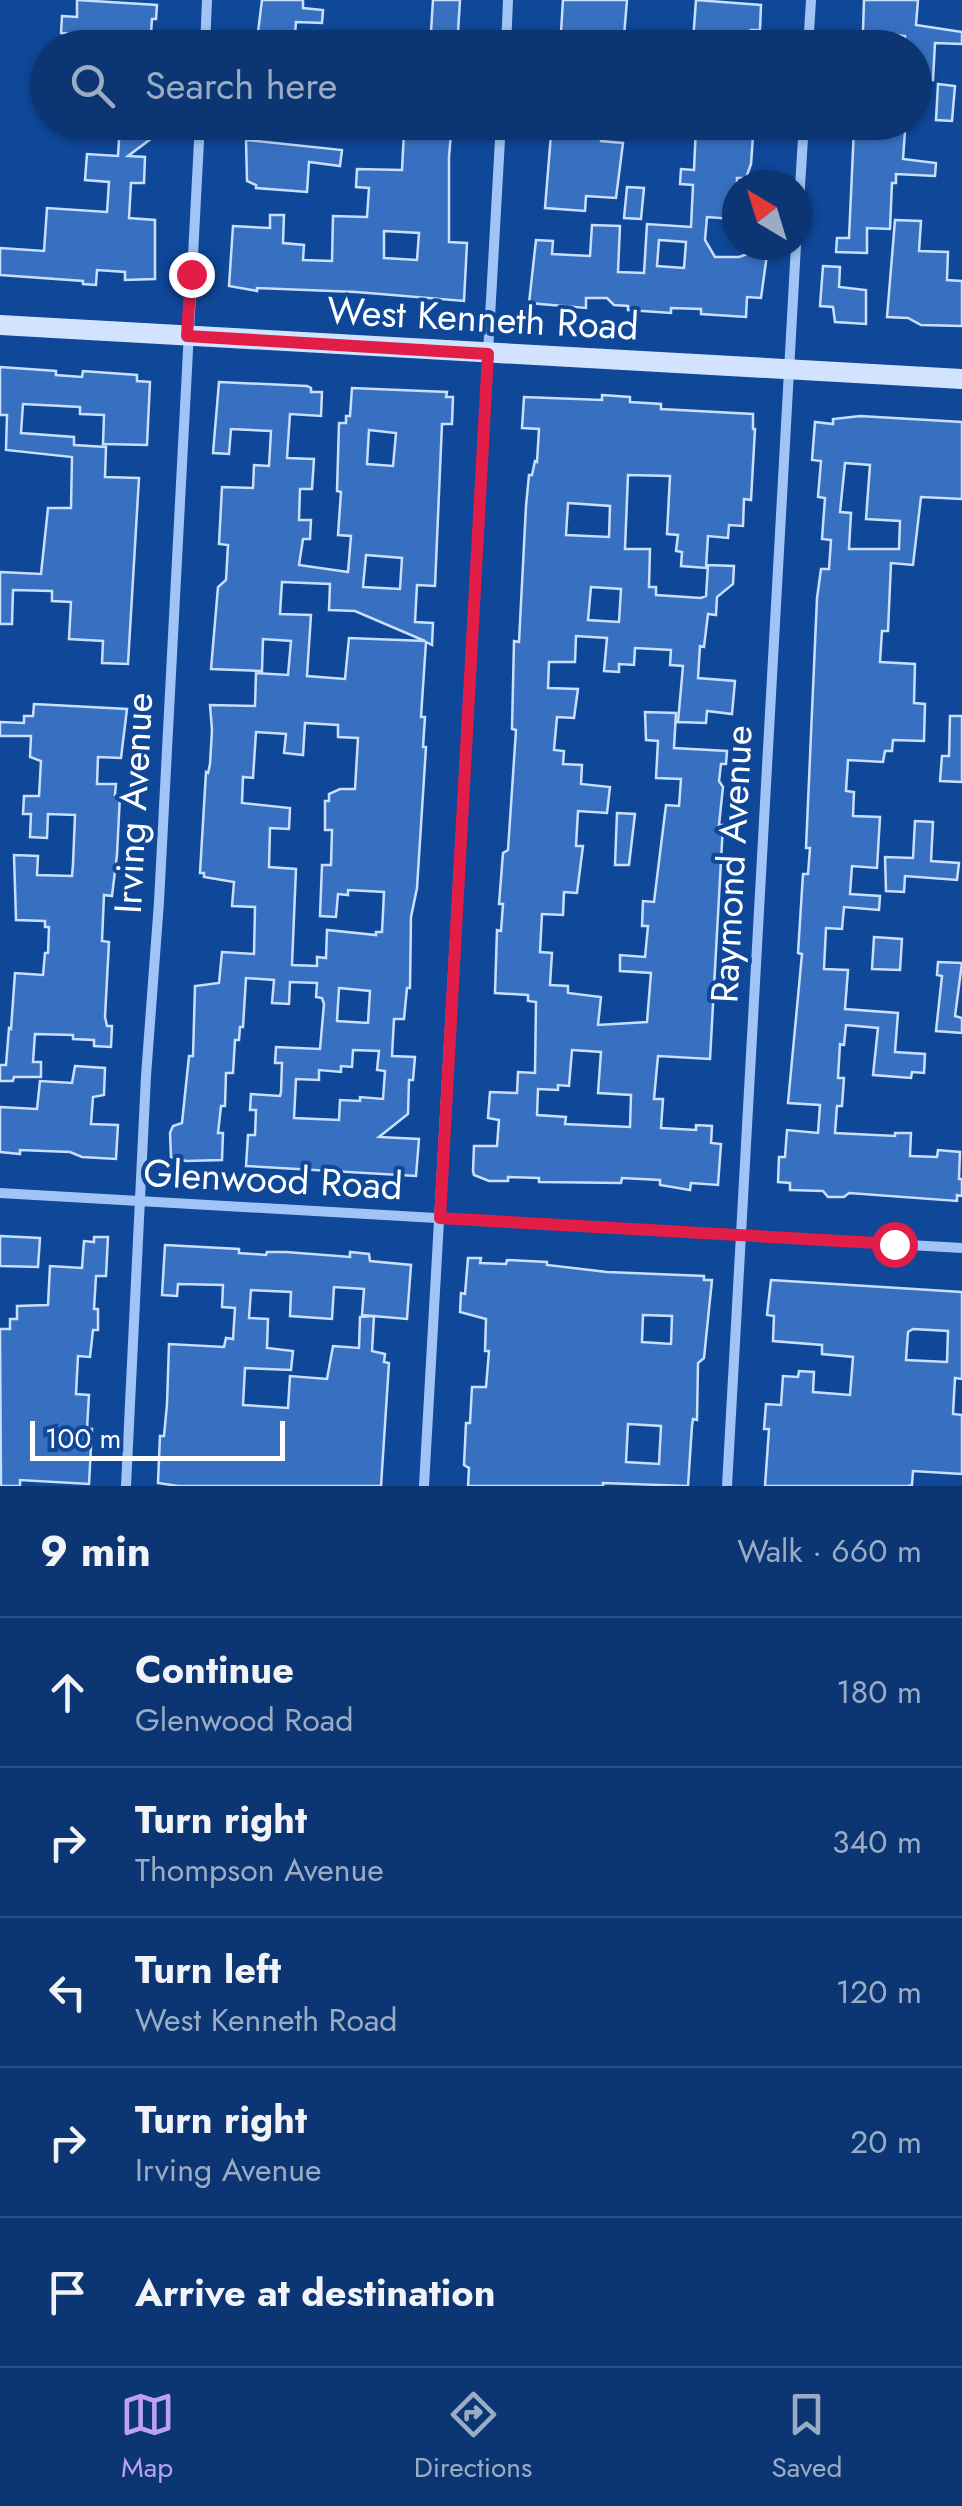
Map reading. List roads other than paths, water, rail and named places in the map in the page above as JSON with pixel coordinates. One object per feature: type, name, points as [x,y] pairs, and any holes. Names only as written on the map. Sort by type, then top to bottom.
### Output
[{"type":"street","points":[[205,30],[207,0]]},
{"type":"street","points":[[507,30],[508,0]]},
{"type":"street","points":[[809,30],[811,0]]},
{"type":"street","name":"Irving Avenue","points":[[126,1486],[199,140]]},
{"type":"street","points":[[424,1486],[500,140]]},
{"type":"street","points":[[801,170],[803,140]]},
{"type":"street","name":"Raymond Avenue","points":[[727,1486],[795,260]]},
{"type":"street","name":"West Kenneth Road","points":[[0,325],[962,379]]},
{"type":"street","name":"Glenwood Road","points":[[0,1193],[962,1248]]}]
